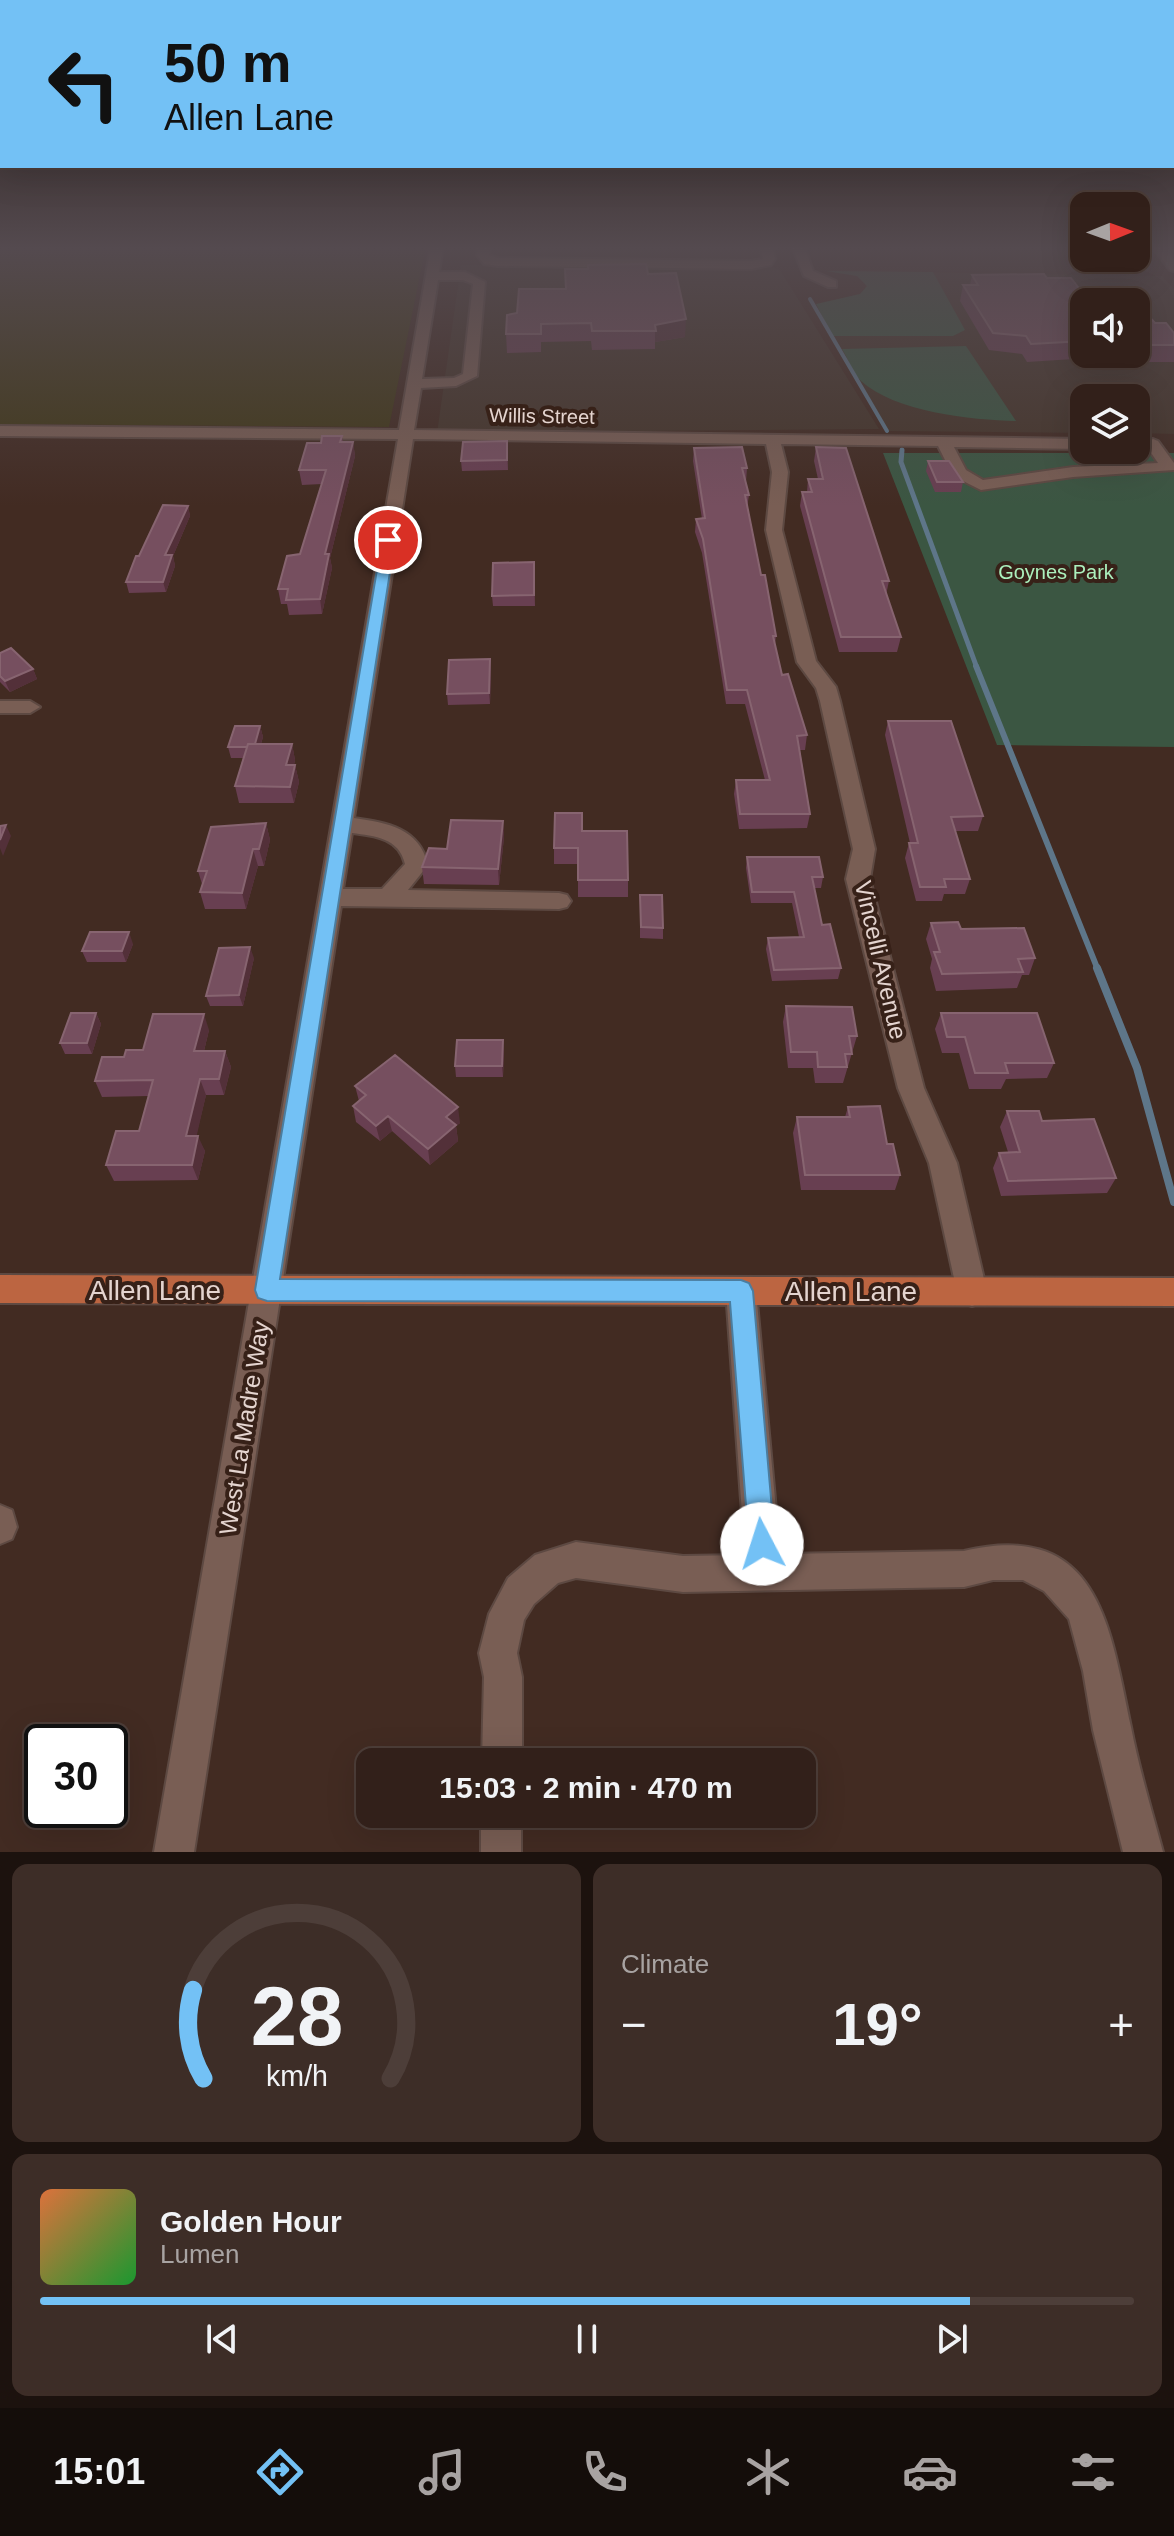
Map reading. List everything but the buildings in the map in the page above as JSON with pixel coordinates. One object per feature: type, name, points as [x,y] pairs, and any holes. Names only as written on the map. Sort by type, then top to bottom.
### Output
[{"type":"main road","name":"Allen Lane","points":[[0,1289],[1174,1292]]},
{"type":"street","name":"West La Madre Way","points":[[174,1852],[422,332]]},
{"type":"street","points":[[414,384],[456,382],[470,376],[474,332]]},
{"type":"street","name":"Willis Street","points":[[0,431],[406,432],[773,441],[1070,444]]},
{"type":"street","name":"Vincelli Avenue","points":[[773,441],[780,472],[774,530],[807,662],[826,687],[830,701],[864,849],[858,879],[911,1088],[943,1163],[972,1292]]},
{"type":"street","points":[[944,442],[959,473],[981,485],[1073,472],[1169,467],[1150,449]]},
{"type":"street","points":[[1150,444],[1174,445]]},
{"type":"street","points":[[0,707],[30,707]]},
{"type":"street","points":[[342,824],[387,831],[405,839],[415,851],[417,865],[388,898]]},
{"type":"street","points":[[330,897],[559,901]]},
{"type":"street","points":[[741,1291],[764,1572]]},
{"type":"street","points":[[502,1748],[503,1677],[498,1653],[507,1614],[521,1591],[548,1568],[576,1560],[683,1574],[964,1569],[993,1562],[1026,1562],[1057,1578],[1084,1609],[1143,1852]]},
{"type":"street","points":[[501,1828],[501,1852]]},
{"type":"shaded area","points":[[451,332],[819,332],[879,429],[437,433]]},
{"type":"shaded area","points":[[830,332],[1070,332],[1070,368],[1150,368],[1150,332],[1174,332],[1174,434],[1150,433],[1150,384],[1070,384],[1070,433],[886,431]]},
{"type":"green space","points":[[830,332],[960,332],[953,336],[832,336]]},
{"type":"green space","points":[[966,346],[1016,421],[956,416],[893,400],[861,381],[842,349]]},
{"type":"green space","name":"Goynes Park","points":[[883,453],[1070,453],[1070,464],[1150,464],[1150,453],[1174,453],[1174,747],[997,745]]},
{"type":"sand","points":[[0,332],[408,332],[389,427],[0,424]]},
{"type":"waterway","points":[[829,332],[887,431]]},
{"type":"waterway","points":[[902,450],[901,462],[977,668]]},
{"type":"waterway","points":[[976,666],[1098,970]]},
{"type":"waterway","points":[[1097,968],[1137,1068],[1174,1202]]},
{"type":"route","points":[[388,540],[267,1290],[741,1291],[762,1544]]}]
